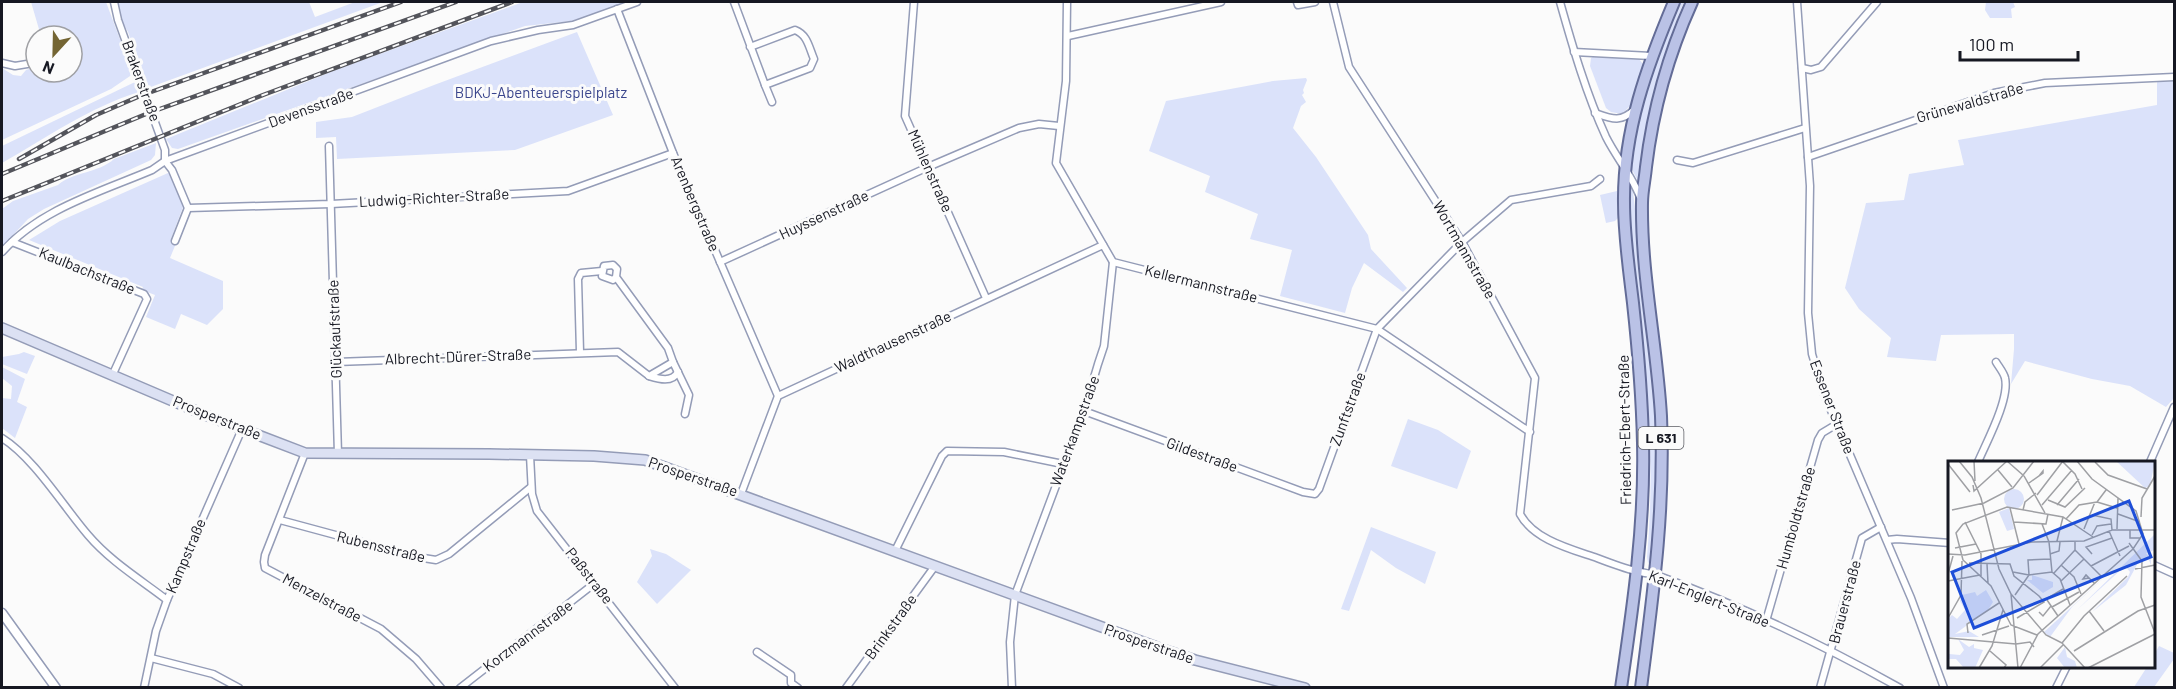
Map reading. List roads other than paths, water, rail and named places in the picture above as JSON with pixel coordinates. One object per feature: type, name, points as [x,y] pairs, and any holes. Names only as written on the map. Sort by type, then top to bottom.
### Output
[{"type":"main road","name":"L 631","points":[[1625,172],[1635,108],[1651,56],[1674,2]]},
{"type":"main road","name":"Friedrich-Ebert-Straße","points":[[1641,687],[1656,575],[1660,525],[1660,415],[1648,302],[1641,202],[1663,77],[1676,36],[1692,2]]},
{"type":"main road","name":"Friedrich-Ebert-Straße","points":[[1622,687],[1637,572],[1643,496],[1643,442],[1638,354],[1626,242],[1625,172]]},
{"type":"main road","name":"Prosperstraße","points":[[2,328],[112,376],[305,453],[530,455],[645,460],[1195,660],[1305,687]]},
{"type":"street","name":"Brakerstraße","points":[[114,2],[118,20],[165,150],[165,161]]},
{"type":"street","name":"Devensstraße","points":[[2,252],[26,229],[43,218],[152,170],[165,161],[491,41],[573,25],[637,2]]},
{"type":"street","points":[[734,2],[772,102]]},
{"type":"street","name":"Mühlenstraße","points":[[914,2],[905,116],[986,298]]},
{"type":"street","points":[[1067,2],[1066,81],[1056,163],[1113,262]]},
{"type":"street","points":[[1068,36],[1221,2]]},
{"type":"street","points":[[1297,2],[1298,5],[1315,2]]},
{"type":"street","name":"Wortmannstraße","points":[[1334,2],[1349,67],[1462,242],[1535,378],[1520,514]]},
{"type":"street","name":"Friedrich-Ebert-Straße","points":[[1560,2],[1595,113],[1625,172],[1633,181],[1641,202]]},
{"type":"street","name":"Essener Straße","points":[[1797,2],[1810,186],[1809,334],[1817,375],[1911,598],[1944,687]]},
{"type":"street","points":[[1802,68],[1811,70],[1821,67],[1877,2]]},
{"type":"street","name":"Arenbergstraße","points":[[617,9],[674,153],[778,396]]},
{"type":"street","points":[[750,47],[795,30],[802,33],[806,39],[814,59],[810,69],[765,85]]},
{"type":"street","points":[[1574,52],[1651,56]]},
{"type":"street","points":[[2,63],[15,66],[24,64]]},
{"type":"street","name":"Grünewaldstraße","points":[[1808,157],[1994,93],[2026,86],[2045,83],[2175,77]]},
{"type":"street","points":[[1595,113],[1616,119],[1627,116],[1635,108]]},
{"type":"street","name":"Huyssenstraße","points":[[720,262],[1019,128],[1040,124],[1059,126]]},
{"type":"street","points":[[1677,160],[1693,163],[1805,128]]},
{"type":"street","name":"Glückaufstraße","points":[[329,146],[338,454]]},
{"type":"street","name":"Ludwig-Richter-Straße","points":[[188,208],[331,204],[568,191],[674,153]]},
{"type":"street","points":[[165,161],[172,170],[188,208],[175,240]]},
{"type":"street","points":[[1377,329],[1462,242],[1511,200],[1591,186],[1600,179]]},
{"type":"street","name":"Kaulbachstraße","points":[[12,242],[144,294],[147,299],[112,376]]},
{"type":"street","name":"Waldthausenstraße","points":[[778,396],[1103,245]]},
{"type":"street","name":"Kellermannstraße","points":[[1113,262],[1377,329],[1530,432]]},
{"type":"street","name":"Waterkampstraße","points":[[1012,687],[1010,642],[1015,595],[1084,411],[1104,346],[1113,262]]},
{"type":"street","points":[[616,277],[613,280],[602,276],[604,266],[613,265],[617,269],[616,277],[668,348],[689,395],[685,414]]},
{"type":"street","points":[[580,352],[578,279],[581,273],[602,271]]},
{"type":"street","name":"Zunftstraße","points":[[1319,489],[1377,329]]},
{"type":"street","name":"Albrecht-Dürer-Straße","points":[[336,362],[618,352],[649,376]]},
{"type":"street","points":[[649,376],[673,362]]},
{"type":"street","points":[[1978,461],[1995,425],[2003,399],[2005,379],[1996,362]]},
{"type":"street","points":[[649,376],[669,380],[678,372]]},
{"type":"street","points":[[741,494],[778,396]]},
{"type":"street","points":[[2150,461],[2175,407]]},
{"type":"street","name":"Gildestraße","points":[[1084,411],[1303,492],[1314,494],[1319,489]]},
{"type":"street","name":"Humboldtstraße","points":[[1766,621],[1818,440],[1822,433],[1837,424]]},
{"type":"street","name":"Kampstraße","points":[[144,687],[156,631],[167,600],[242,429]]},
{"type":"street","points":[[2,438],[33,467],[102,550],[167,600]]},
{"type":"street","points":[[896,551],[942,456],[947,451],[1004,452],[1063,464]]},
{"type":"street","name":"Menzelstraße","points":[[305,453],[265,555],[265,568],[381,629],[416,659],[441,687]]},
{"type":"street","name":"Paßstraße","points":[[530,455],[531,487],[537,511],[675,687]]},
{"type":"street","name":"Rubensstraße","points":[[280,519],[417,557],[436,560],[453,551],[531,487]]},
{"type":"street","name":"Karl-Englert-Straße","points":[[1520,514],[1525,524],[1568,548],[1637,572],[1656,575],[1734,606],[1832,650],[1900,687]]},
{"type":"street","name":"Brauerstraße","points":[[1820,687],[1862,538],[1881,526]]},
{"type":"street","points":[[1887,540],[1948,543]]},
{"type":"street","points":[[2155,565],[2175,574]]},
{"type":"street","name":"Brinkstraße","points":[[846,687],[935,566]]},
{"type":"street","name":"Korzmannstraße","points":[[460,687],[595,584]]},
{"type":"street","points":[[2,614],[56,687]]},
{"type":"street","points":[[757,652],[791,675],[791,683],[798,687]]},
{"type":"street","points":[[151,658],[213,674],[239,687]]},
{"type":"street","points":[[2056,687],[2066,668]]},
{"type":"railway","points":[[19,159],[96,115],[140,96],[401,2]]},
{"type":"railway","points":[[2,174],[146,114],[456,2]]},
{"type":"railway","points":[[2,201],[263,95],[512,2]]},
{"type":"park label","name":"BDKJ-Abenteuerspielplatz","points":[[541,93]]}]
